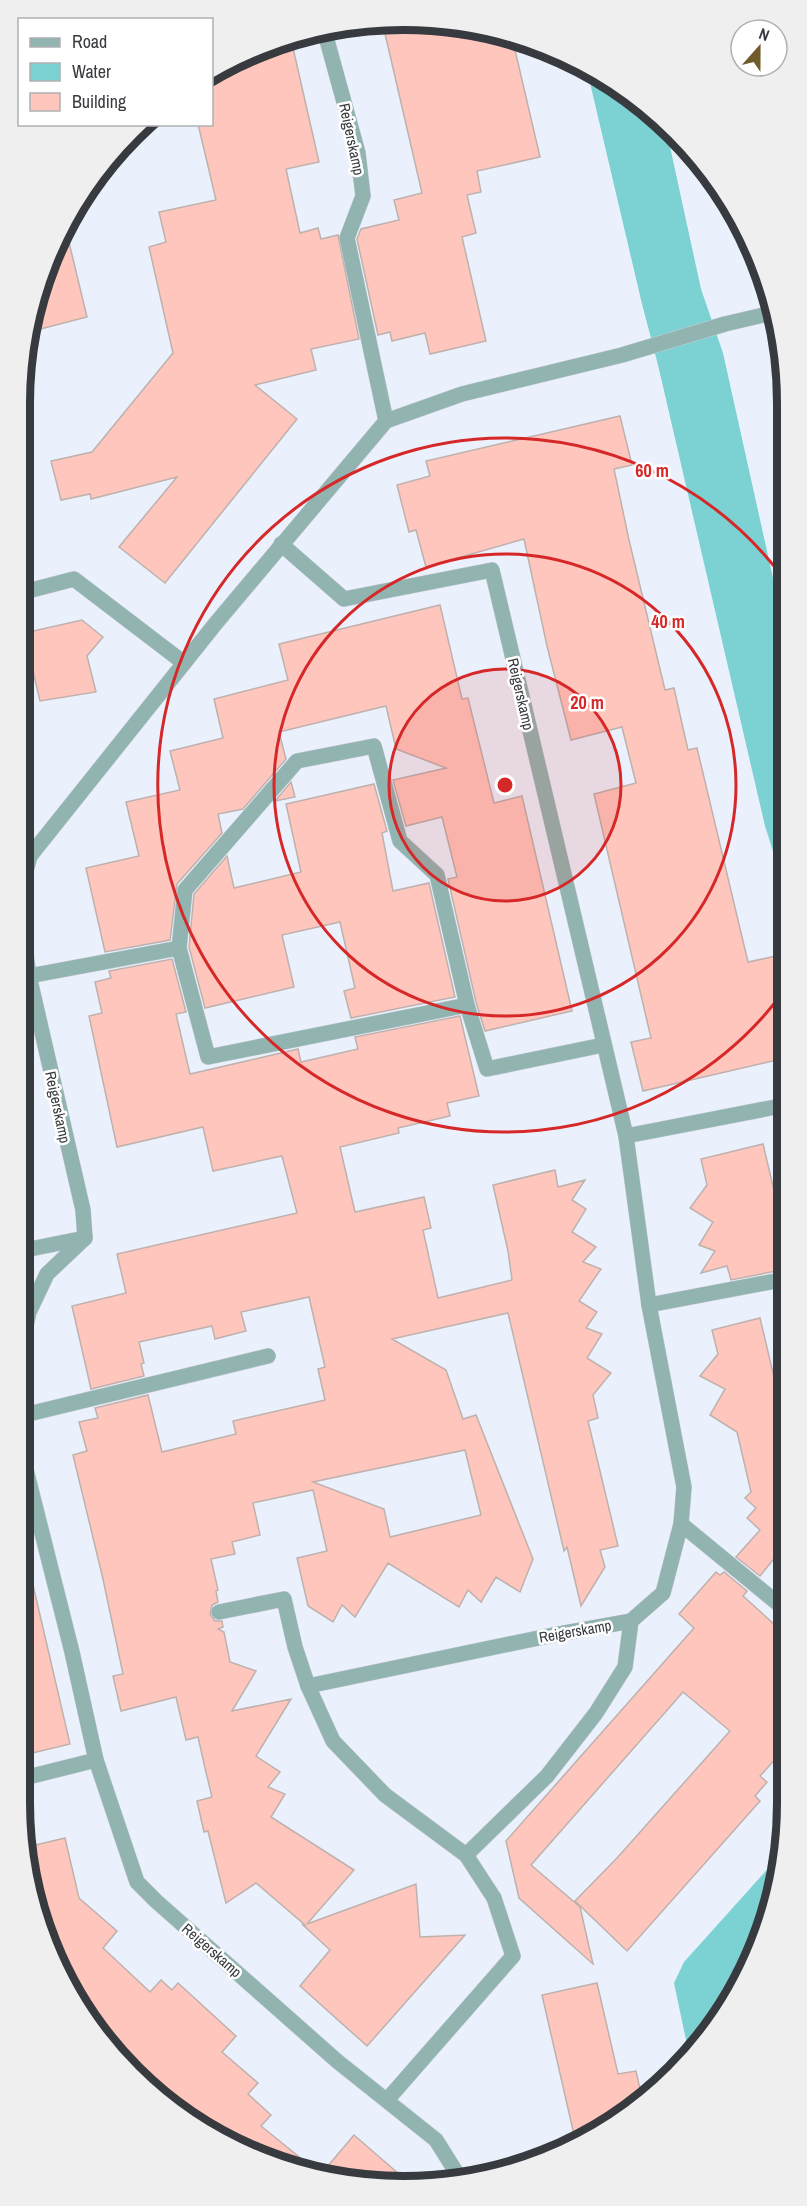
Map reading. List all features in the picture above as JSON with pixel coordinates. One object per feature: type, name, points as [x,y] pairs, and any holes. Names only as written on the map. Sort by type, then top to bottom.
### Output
[{"type":"street","name":"Reigerskamp","points":[[326,38],[358,153],[363,196],[347,238],[386,421]]},
{"type":"street","points":[[30,851],[281,544],[386,421],[462,394],[622,355],[725,324],[766,314]]},
{"type":"street","name":"Reigerskamp","points":[[281,544],[344,599],[492,570],[626,1136],[649,1305],[684,1486],[681,1524],[663,1593],[631,1621],[308,1686]]},
{"type":"street","points":[[30,590],[74,579],[184,663]]},
{"type":"street","points":[[467,1005],[208,1057],[179,948],[185,890],[297,761],[374,746],[400,841],[437,875],[467,1005],[487,1069],[603,1045]]},
{"type":"street","points":[[30,976],[179,948]]},
{"type":"street","name":"Reigerskamp","points":[[30,980],[83,1210],[85,1238]]},
{"type":"street","points":[[626,1136],[777,1107]]},
{"type":"street","points":[[30,1249],[85,1238]]},
{"type":"street","points":[[30,1310],[47,1274],[85,1238]]},
{"type":"street","points":[[649,1305],[777,1281]]},
{"type":"street","points":[[30,1414],[268,1356]]},
{"type":"street","name":"Reigerskamp","points":[[30,1486],[72,1652],[96,1760],[137,1882],[337,2061],[436,2140],[456,2172]]},
{"type":"street","points":[[681,1524],[777,1603]]},
{"type":"street","points":[[219,1612],[284,1599],[295,1647],[308,1686],[333,1741],[385,1795],[466,1855],[494,1898],[513,1956],[387,2100]]},
{"type":"street","name":"Reigerskamp","points":[[466,1855],[547,1776],[596,1713],[625,1667],[631,1621]]},
{"type":"street","points":[[30,1776],[96,1760]]},
{"type":"water","points":[[589,80],[631,107],[669,140],[701,289],[723,353],[777,596],[777,864],[765,826]]},
{"type":"water","points":[[772,1864],[764,1899],[749,1945],[727,1989],[687,2045],[674,1983],[684,1962]]},
{"type":"building","points":[[384,31],[452,33],[514,47],[540,157],[477,171],[481,192],[467,195],[476,233],[462,237],[486,341],[430,354],[425,333],[392,341],[390,332],[378,335],[357,239],[361,229],[399,220],[394,200],[422,193]]},
{"type":"building","points":[[293,48],[319,162],[286,169],[300,233],[318,228],[321,239],[338,235],[359,339],[311,349],[316,370],[255,385],[297,419],[165,583],[119,547],[177,477],[91,499],[90,494],[61,500],[51,461],[92,452],[173,353],[149,247],[166,242],[159,212],[216,200],[198,126],[213,126],[213,82],[261,58]]},
{"type":"building","points":[[68,239],[87,317],[37,330],[50,283]]},
{"type":"building","points":[[620,416],[632,465],[614,469],[665,690],[674,688],[688,750],[697,748],[748,962],[777,956],[777,1060],[643,1091],[631,1042],[651,1038],[594,794],[636,783],[622,727],[571,740],[547,646],[524,539],[426,567],[416,530],[409,532],[397,485],[430,476],[426,461]]},
{"type":"building","points":[[440,605],[462,699],[468,698],[494,803],[522,796],[572,1011],[485,1031],[476,1002],[448,879],[457,877],[442,817],[406,826],[393,780],[446,768],[396,749],[386,706],[279,732],[286,759],[243,809],[218,814],[222,833],[177,884],[170,940],[105,952],[86,868],[139,856],[126,802],[180,790],[170,751],[223,738],[214,699],[288,680],[279,644]]},
{"type":"building","points":[[82,620],[103,637],[87,656],[96,692],[40,701],[30,658],[30,632]]},
{"type":"building","points":[[291,782],[295,797],[275,801]]},
{"type":"building","points":[[374,784],[387,831],[382,833],[393,891],[429,883],[455,997],[351,1018],[344,991],[355,988],[340,922],[282,935],[294,987],[205,1008],[189,947],[194,894],[227,856],[234,888],[301,872],[286,804]]},
{"type":"building","points":[[172,959],[186,1012],[176,1014],[190,1074],[298,1049],[301,1062],[358,1049],[355,1037],[460,1016],[479,1096],[447,1103],[450,1116],[398,1128],[399,1133],[340,1147],[355,1212],[424,1197],[431,1228],[423,1230],[438,1298],[512,1280],[493,1185],[555,1170],[558,1187],[585,1180],[572,1200],[586,1209],[572,1232],[596,1247],[583,1262],[601,1269],[579,1301],[597,1312],[586,1328],[602,1334],[587,1358],[611,1373],[593,1395],[598,1418],[588,1421],[618,1546],[600,1550],[605,1567],[581,1606],[567,1547],[564,1551],[508,1313],[392,1339],[446,1370],[463,1419],[476,1415],[533,1559],[520,1592],[496,1577],[481,1602],[468,1590],[459,1607],[388,1563],[355,1617],[342,1605],[333,1622],[308,1606],[297,1558],[327,1551],[313,1490],[253,1503],[260,1535],[232,1542],[235,1554],[211,1559],[218,1590],[216,1591],[218,1602],[212,1605],[210,1614],[215,1621],[222,1621],[223,1627],[218,1629],[224,1632],[230,1662],[256,1671],[232,1711],[291,1699],[256,1756],[280,1772],[268,1787],[285,1794],[271,1817],[354,1870],[307,1924],[416,1884],[420,1937],[465,1935],[367,2046],[300,1986],[330,1950],[256,1883],[226,1903],[208,1831],[204,1832],[197,1801],[212,1797],[198,1737],[186,1740],[176,1697],[121,1711],[113,1676],[123,1674],[73,1455],[87,1451],[79,1422],[98,1418],[95,1408],[148,1395],[162,1452],[236,1434],[233,1421],[325,1400],[318,1369],[325,1367],[309,1297],[241,1312],[246,1331],[215,1339],[212,1326],[139,1342],[144,1363],[141,1364],[144,1376],[91,1389],[72,1306],[126,1293],[117,1254],[297,1213],[282,1156],[213,1171],[203,1127],[117,1147],[89,1016],[102,1013],[95,982],[111,978],[109,971]],"holes":[[[465,1450],[481,1515],[390,1537],[384,1509],[313,1482]]]},
{"type":"building","points":[[763,1144],[777,1203],[777,1271],[731,1280],[727,1266],[701,1273],[715,1251],[699,1245],[713,1222],[690,1208],[707,1185],[701,1159]]},
{"type":"building","points":[[760,1318],[777,1390],[777,1555],[760,1576],[736,1557],[760,1530],[747,1518],[756,1508],[745,1498],[751,1492],[737,1432],[710,1415],[725,1389],[700,1376],[718,1354],[712,1330]]},
{"type":"building","points":[[716,1572],[720,1575],[724,1572],[747,1591],[743,1596],[777,1627],[777,1757],[760,1776],[767,1782],[755,1796],[760,1801],[627,1951],[575,1901],[617,1858],[730,1731],[683,1692],[531,1865],[580,1907],[593,1964],[519,1898],[506,1841],[694,1628],[679,1614]]},
{"type":"building","points":[[30,1585],[33,1585],[70,1744],[30,1754]]},
{"type":"building","points":[[65,1838],[79,1898],[117,1931],[103,1948],[150,1992],[161,1980],[172,1990],[178,1983],[236,2036],[222,2052],[258,2083],[248,2094],[271,2115],[261,2126],[306,2163],[261,2148],[196,2113],[157,2083],[123,2049],[93,2010],[58,1945],[42,1893],[33,1846]]},
{"type":"building","points":[[597,1983],[618,2074],[636,2071],[640,2091],[611,2113],[574,2134],[542,1995]]},
{"type":"building","points":[[354,2135],[401,2176],[355,2173],[326,2168]]}]
